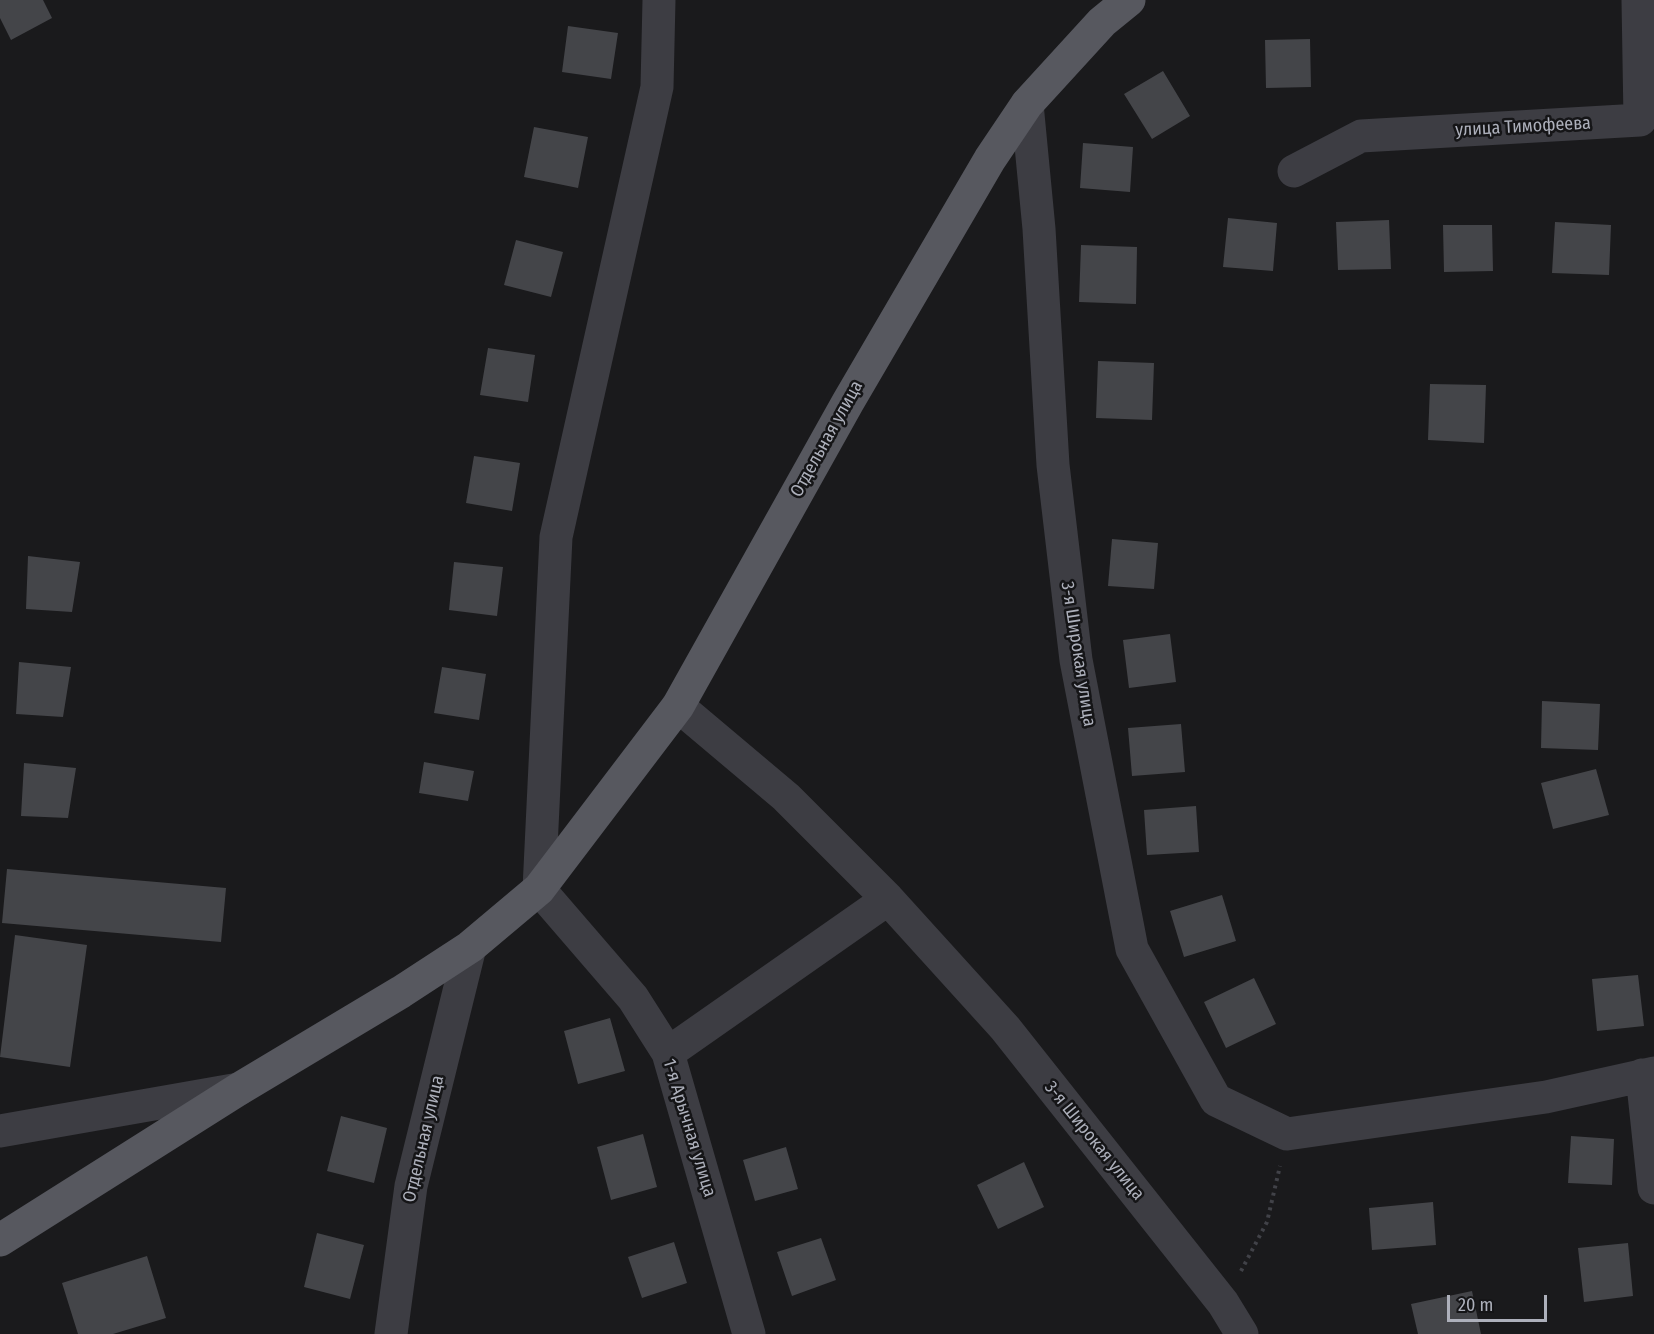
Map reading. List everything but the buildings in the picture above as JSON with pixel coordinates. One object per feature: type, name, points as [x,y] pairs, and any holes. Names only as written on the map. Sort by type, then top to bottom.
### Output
[{"type":"main road","name":"Отдельная улица","points":[[0,1240],[239,1089],[401,992],[470,947],[539,889],[678,706],[854,392],[990,159],[1027,104],[1102,22],[1129,0]]},
{"type":"street","points":[[539,889],[556,537],[657,87],[659,0]]},
{"type":"street","name":"улица Тимофеева","points":[[1294,171],[1361,136],[1641,120],[1638,0]]},
{"type":"street","name":"3-я Широкая улица","points":[[1027,104],[1039,229],[1053,465],[1076,660],[1132,949],[1216,1100],[1287,1134]]},
{"type":"street","name":"3-я Широкая улица","points":[[678,706],[786,797],[888,899],[1005,1028],[1223,1303],[1242,1334]]},
{"type":"street","name":"1-я Арычная улица","points":[[539,889],[633,998],[668,1053],[750,1334]]},
{"type":"street","points":[[668,1053],[888,899]]},
{"type":"street","name":"Отдельная улица","points":[[391,1334],[411,1186],[470,947]]},
{"type":"street","points":[[1287,1134],[1546,1097],[1648,1074],[1654,1188]]},
{"type":"street","name":"Отдельная улица","points":[[0,1131],[239,1089]]},
{"type":"path","points":[[1223,1303],[1267,1222],[1287,1134]]}]
